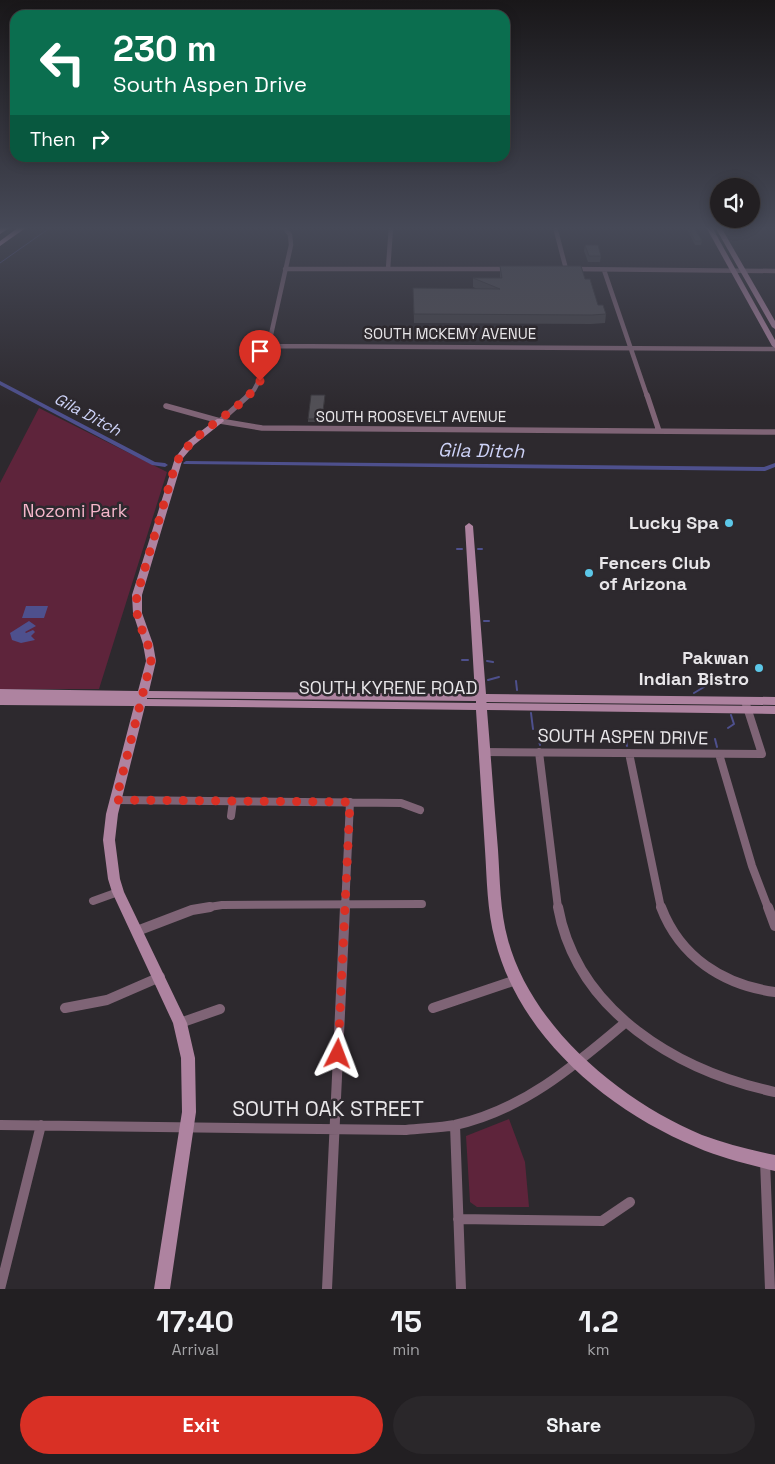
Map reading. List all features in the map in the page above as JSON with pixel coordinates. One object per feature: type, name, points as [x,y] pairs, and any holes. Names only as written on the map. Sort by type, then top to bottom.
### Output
[{"type":"street","points":[[162,1289],[187,1128],[190,1097],[188,1058],[180,1023],[118,892],[111,867],[109,840],[116,800],[151,661],[148,645],[137,620],[137,595],[179,458],[191,443],[254,390],[262,375],[282,287]]},
{"type":"street","points":[[610,287],[659,431]]},
{"type":"street","points":[[743,287],[775,347]]},
{"type":"street","points":[[752,287],[775,327]]},
{"type":"street","name":"SOUTH MCKEMY AVENUE","points":[[269,346],[775,347]]},
{"type":"street","name":"SOUTH ROOSEVELT AVENUE","points":[[166,406],[220,420],[262,428],[775,431]]},
{"type":"street","points":[[469,526],[483,752],[496,914],[503,947],[516,980],[529,1004],[548,1030],[578,1062],[604,1085],[630,1103],[673,1127],[721,1149],[770,1162],[770,1289]]},
{"type":"street","name":"SOUTH KYRENE ROAD","points":[[0,693],[142,699]]},
{"type":"street","name":"SOUTH KYRENE ROAD","points":[[0,702],[142,699],[746,705],[775,701]]},
{"type":"street","name":"SOUTH KYRENE ROAD","points":[[746,705],[775,710]]},
{"type":"street","name":"SOUTH ASPEN DRIVE","points":[[483,752],[762,754],[746,705]]},
{"type":"street","points":[[539,752],[556,891],[564,934],[584,975],[609,1006],[657,1046],[696,1068],[751,1088],[775,1092]]},
{"type":"street","points":[[629,753],[660,902],[666,922],[684,948],[712,971],[741,984],[775,992]]},
{"type":"street","points":[[719,754],[752,866],[775,926]]},
{"type":"street","points":[[116,800],[401,803],[420,810]]},
{"type":"street","points":[[231,816],[233,801]]},
{"type":"street","points":[[327,1289],[350,802]]},
{"type":"street","points":[[93,901],[118,892]]},
{"type":"street","points":[[137,931],[192,910],[222,905],[422,904]]},
{"type":"street","points":[[65,1008],[107,1000],[160,978]]},
{"type":"street","points":[[432,1008],[516,980]]},
{"type":"street","points":[[180,1023],[220,1009]]},
{"type":"street","name":"SOUTH OAK STREET","points":[[0,1125],[406,1130],[455,1125],[496,1112],[528,1098],[553,1083],[626,1022]]},
{"type":"street","points":[[455,1125],[460,1289]]},
{"type":"street","points":[[0,1289],[41,1126]]},
{"type":"street","points":[[458,1219],[602,1221],[630,1202]]},
{"type":"green space","name":"Nozomi Park","points":[[39,408],[167,472],[99,689],[0,689],[0,483]]},
{"type":"green space","points":[[509,1119],[525,1162],[529,1207],[477,1207],[470,1202],[466,1136]]},
{"type":"water","points":[[26,606],[48,606],[44,618],[22,618]]},
{"type":"water","points":[[29,621],[36,626],[25,632],[33,630],[35,632],[31,636],[35,640],[21,643],[12,640],[10,633]]},
{"type":"building","points":[[495,287],[593,287],[598,305],[603,305],[606,314],[414,314],[413,288],[500,289]]},
{"type":"building","points":[[311,395],[325,395],[322,419],[308,419]]},
{"type":"waterway","name":"Gila Ditch","points":[[0,383],[154,464],[165,465]]},
{"type":"waterway","name":"Gila Ditch","points":[[186,463],[765,469],[775,465]]},
{"type":"waterway","points":[[457,549],[462,549]]},
{"type":"waterway","points":[[484,621],[489,621]]},
{"type":"waterway","points":[[462,660],[468,660]]},
{"type":"waterway","points":[[487,661],[493,662]]},
{"type":"waterway","points":[[488,680],[499,677]]},
{"type":"waterway","points":[[516,681],[517,690]]},
{"type":"waterway","points":[[694,693],[704,687]]},
{"type":"waterway","points":[[531,713],[533,729]]},
{"type":"waterway","points":[[728,728],[734,724],[731,715]]},
{"type":"waterway","points":[[625,736],[627,746]]},
{"type":"waterway","points":[[715,739],[717,747]]},
{"type":"waterway","points":[[539,741],[540,745]]},
{"type":"place","name":"Lucky Spa","points":[[729,523]]},
{"type":"place","name":"Fencers Club of Arizona","points":[[589,573]]},
{"type":"place","name":"Pakwan Indian Bistro","points":[[759,668]]},
{"type":"route","points":[[260,381],[245,400],[191,443],[175,466],[137,595],[137,620],[148,645],[151,661],[144,695],[116,800],[350,802],[338,1054]]}]
